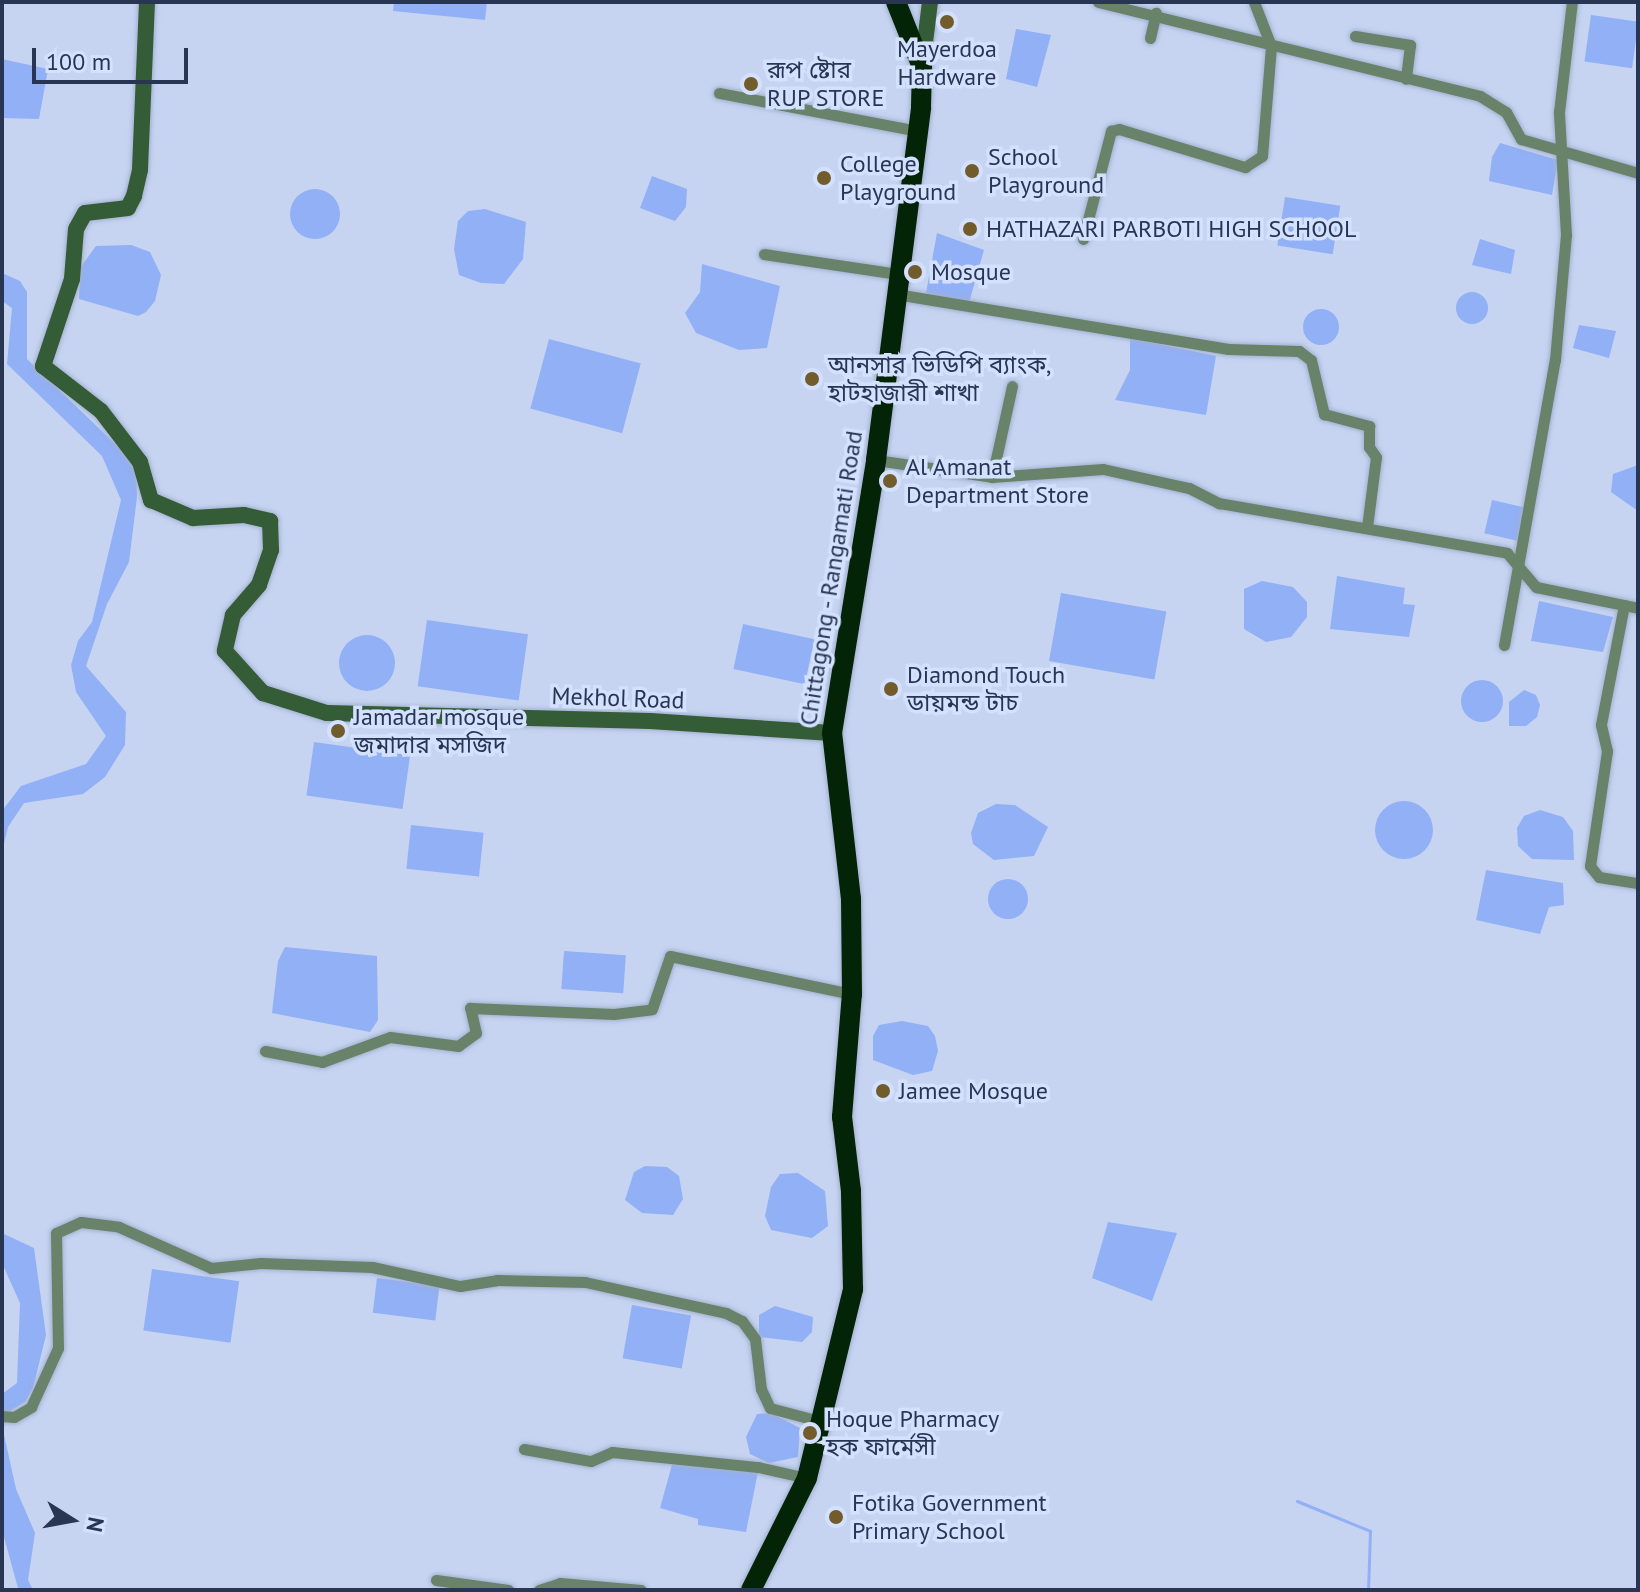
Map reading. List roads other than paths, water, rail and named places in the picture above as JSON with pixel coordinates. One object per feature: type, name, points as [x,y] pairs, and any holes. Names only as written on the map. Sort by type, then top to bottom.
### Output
[{"type":"highway","name":"Chittagong - Rangamati Road","points":[[751,1590],[807,1478],[823,1423],[853,1289],[851,1191],[842,1117],[852,994],[851,899],[832,733],[876,460],[918,131],[916,69],[888,2]]},
{"type":"street","name":"Mekhol Road","points":[[147,2],[140,170],[134,196],[128,208],[85,213],[76,229],[72,279],[42,358],[43,366],[101,411],[140,462],[151,500],[193,518],[244,515],[270,521],[271,550],[259,585],[233,615],[225,651],[263,693],[327,713],[650,721],[832,733]]},
{"type":"street","points":[[916,69],[930,2]]},
{"type":"street","points":[[1098,2],[1156,13],[1271,46],[1497,103],[1521,139],[1564,155],[1638,173]]},
{"type":"street","points":[[1083,239],[1111,131],[1119,129],[1245,167],[1255,163],[1264,144],[1271,46],[1254,2]]},
{"type":"street","points":[[1504,645],[1555,360],[1566,235],[1564,155],[1559,112],[1572,2]]},
{"type":"street","points":[[1150,38],[1156,13]]},
{"type":"street","points":[[1355,36],[1410,45],[1406,79]]},
{"type":"street","points":[[719,93],[918,131]]},
{"type":"street","points":[[764,254],[897,284],[1228,349],[1299,351],[1311,360],[1324,414],[1369,426],[1369,447],[1376,457],[1367,527]]},
{"type":"street","points":[[992,477],[1012,386]]},
{"type":"street","points":[[876,460],[992,477],[1103,469],[1189,488],[1219,503],[1507,553],[1520,564],[1526,582],[1536,587],[1638,608]]},
{"type":"street","points":[[1624,605],[1601,725],[1607,751],[1590,866],[1599,877],[1638,883]]},
{"type":"street","points":[[265,1051],[322,1062],[390,1037],[458,1046],[476,1033],[470,1008],[614,1014],[652,1009],[670,956],[852,994]]},
{"type":"street","points":[[2,1416],[14,1417],[31,1407],[58,1348],[56,1233],[81,1222],[119,1227],[211,1268],[261,1263],[372,1267],[460,1286],[497,1280],[585,1282],[726,1313],[742,1321],[755,1339],[761,1389],[770,1408],[823,1423]]},
{"type":"street","points":[[524,1449],[591,1461],[612,1452],[758,1467],[807,1478]]},
{"type":"street","points":[[436,1580],[508,1590]]},
{"type":"street","points":[[539,1590],[560,1583],[641,1590]]},
{"type":"water","points":[[394,2],[487,2],[485,20],[393,11]]},
{"type":"water","points":[[1591,15],[1638,22],[1632,68],[1584,62]]},
{"type":"water","points":[[1016,29],[1051,35],[1037,87],[1006,79]]},
{"type":"water","points":[[2,59],[48,69],[39,119],[2,118]]},
{"type":"water","points":[[1500,143],[1558,160],[1552,195],[1489,181],[1492,157]]},
{"type":"water","points":[[652,176],[687,189],[686,207],[675,221],[640,208]]},
{"type":"water","points":[[315,189],[333,196],[340,214],[333,232],[315,239],[297,232],[290,214],[297,196]]},
{"type":"water","points":[[1285,197],[1340,206],[1333,254],[1277,245]]},
{"type":"water","points":[[485,209],[526,222],[523,259],[504,284],[481,283],[459,275],[454,249],[458,221],[468,211]]},
{"type":"water","points":[[937,233],[984,250],[969,303],[926,293]]},
{"type":"water","points":[[1480,239],[1515,250],[1511,274],[1472,265]]},
{"type":"water","points":[[131,245],[150,252],[161,275],[155,301],[146,312],[138,316],[79,299],[80,268],[96,246]]},
{"type":"water","points":[[702,264],[780,286],[767,348],[739,350],[696,333],[685,313],[700,292]]},
{"type":"water","points":[[2,273],[20,281],[27,292],[27,359],[136,464],[137,497],[129,562],[107,604],[86,666],[126,712],[125,745],[105,777],[83,794],[24,803],[8,827],[2,852],[2,811],[21,786],[86,764],[106,736],[76,692],[71,665],[78,641],[92,622],[121,500],[102,456],[7,364],[12,308],[2,301]]},
{"type":"water","points":[[1472,292],[1483,297],[1488,308],[1483,319],[1472,324],[1461,319],[1456,308],[1461,297]]},
{"type":"water","points":[[1321,309],[1334,314],[1339,327],[1334,340],[1321,345],[1308,340],[1303,327],[1308,314]]},
{"type":"water","points":[[1579,325],[1616,331],[1609,358],[1573,348]]},
{"type":"water","points":[[1130,338],[1216,356],[1206,415],[1115,400],[1130,370]]},
{"type":"water","points":[[549,339],[641,364],[622,433],[530,409]]},
{"type":"water","points":[[1638,465],[1638,511],[1611,492],[1613,474]]},
{"type":"water","points":[[1492,500],[1528,508],[1520,541],[1484,533]]},
{"type":"water","points":[[1337,576],[1405,588],[1403,604],[1415,605],[1409,637],[1330,629]]},
{"type":"water","points":[[1262,581],[1293,587],[1307,602],[1307,617],[1291,637],[1266,642],[1244,629],[1244,589]]},
{"type":"water","points":[[1061,593],[1166,612],[1154,680],[1049,661]]},
{"type":"water","points":[[1539,601],[1613,617],[1603,652],[1531,641]]},
{"type":"water","points":[[427,620],[528,634],[519,701],[418,686]]},
{"type":"water","points":[[743,624],[814,639],[805,684],[733,669]]},
{"type":"water","points":[[367,635],[387,643],[395,663],[387,683],[367,691],[347,683],[339,663],[347,643]]},
{"type":"water","points":[[1482,680],[1497,686],[1503,701],[1497,716],[1482,722],[1467,716],[1461,701],[1467,686]]},
{"type":"water","points":[[1524,690],[1536,695],[1540,705],[1537,717],[1526,726],[1509,726],[1509,702]]},
{"type":"water","points":[[314,742],[410,755],[403,809],[306,795]]},
{"type":"water","points":[[1404,801],[1424,810],[1433,830],[1424,850],[1404,859],[1384,850],[1375,830],[1384,810]]},
{"type":"water","points":[[996,804],[1015,805],[1048,827],[1034,856],[994,860],[973,844],[971,833],[978,813]]},
{"type":"water","points":[[1540,810],[1563,817],[1573,831],[1574,860],[1532,859],[1518,846],[1517,828],[1524,816]]},
{"type":"water","points":[[411,825],[484,833],[479,876],[406,869]]},
{"type":"water","points":[[1486,870],[1563,883],[1564,905],[1549,907],[1540,934],[1476,920]]},
{"type":"water","points":[[1008,879],[1022,885],[1028,899],[1022,913],[1008,919],[994,913],[988,899],[994,885]]},
{"type":"water","points":[[285,947],[377,956],[378,1020],[370,1032],[272,1013],[278,961]]},
{"type":"water","points":[[564,951],[626,955],[623,993],[561,989]]},
{"type":"water","points":[[902,1021],[928,1026],[935,1036],[938,1051],[932,1071],[913,1075],[873,1060],[873,1036],[879,1025]]},
{"type":"water","points":[[645,1166],[667,1167],[679,1176],[683,1199],[673,1215],[642,1213],[625,1200],[634,1172]]},
{"type":"water","points":[[798,1173],[825,1191],[828,1226],[812,1238],[771,1230],[765,1216],[771,1187],[780,1174]]},
{"type":"water","points":[[1108,1222],[1177,1233],[1152,1301],[1092,1278]]},
{"type":"water","points":[[2,1233],[34,1248],[46,1335],[33,1388],[25,1402],[8,1412],[3,1430],[16,1489],[35,1533],[28,1580],[33,1590],[18,1588],[2,1530],[2,1394],[17,1383],[20,1303],[2,1263]]},
{"type":"water","points":[[152,1269],[239,1281],[231,1343],[143,1330]]},
{"type":"water","points":[[377,1278],[440,1286],[435,1320],[373,1313]]},
{"type":"water","points":[[632,1305],[691,1315],[682,1369],[623,1358]]},
{"type":"water","points":[[775,1306],[813,1317],[812,1332],[802,1342],[759,1337],[759,1315]]},
{"type":"water","points":[[771,1413],[800,1428],[798,1457],[769,1463],[750,1454],[746,1437],[757,1414]]},
{"type":"water","points":[[673,1461],[758,1472],[746,1532],[698,1525],[698,1519],[660,1508]]},
{"type":"waterway","points":[[1297,1501],[1370,1531],[1368,1590]]},
{"type":"place","name":"Mayerdoa Hardware","points":[[947,22]]},
{"type":"place","name":"রূপ ষ্টোর RUP STORE","points":[[751,84]]},
{"type":"place","name":"School Playground","points":[[972,171]]},
{"type":"place","name":"College Playground","points":[[824,178]]},
{"type":"place","name":"HATHAZARI PARBOTI HIGH SCHOOL","points":[[970,229]]},
{"type":"place","name":"Mosque","points":[[915,272]]},
{"type":"place","name":"আনসার ভিডিপি ব্যাংক, হাটহাজারী শাখা","points":[[812,379]]},
{"type":"place","name":"Al Amanat Department Store","points":[[890,481]]},
{"type":"place","name":"Diamond Touch ডায়মন্ড টাচ","points":[[891,689]]},
{"type":"place","name":"Jamadar mosque জমাদার মসজিদ","points":[[338,731]]},
{"type":"place","name":"Jamee Mosque","points":[[883,1091]]},
{"type":"place","name":"Hoque Pharmacy হক ফার্মেসী","points":[[810,1433]]},
{"type":"place","name":"Fotika Government Primary School","points":[[836,1517]]}]
